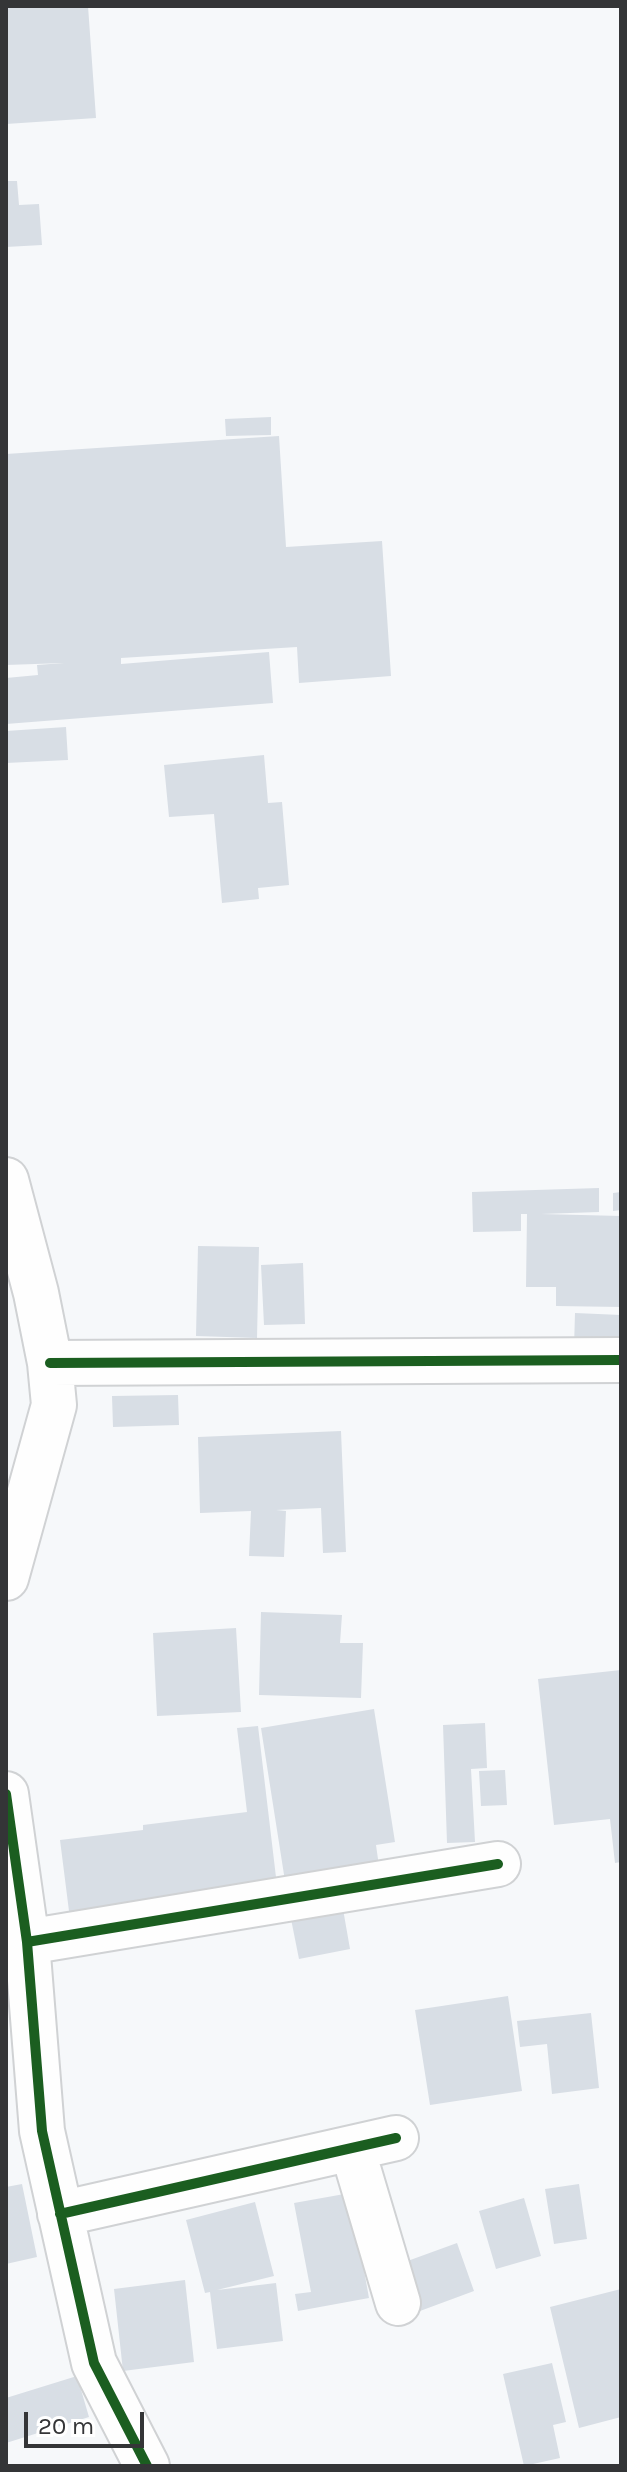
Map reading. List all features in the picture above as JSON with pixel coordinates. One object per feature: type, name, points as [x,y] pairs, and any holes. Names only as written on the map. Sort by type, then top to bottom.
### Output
[{"type":"street","points":[[6,1180],[36,1293],[50,1363],[54,1405],[6,1578]]},
{"type":"street","points":[[50,1363],[621,1360]]},
{"type":"street","points":[[6,1794],[27,1942],[42,2131],[94,2363],[147,2466]]},
{"type":"street","points":[[27,1942],[498,1864]]},
{"type":"street","points":[[60,2214],[396,2138]]},
{"type":"street","points":[[352,2148],[398,2303]]},
{"type":"building","points":[[6,6],[88,6],[96,118],[6,124]]},
{"type":"building","points":[[6,181],[17,181],[19,205],[39,204],[42,245],[6,247]]},
{"type":"building","points":[[271,417],[271,435],[226,436],[225,419]]},
{"type":"building","points":[[279,436],[286,547],[382,541],[391,676],[299,683],[297,647],[121,658],[121,664],[269,652],[273,703],[6,724],[6,678],[38,675],[37,665],[64,663],[6,665],[6,454]]},
{"type":"building","points":[[66,727],[68,760],[6,763],[6,731]]},
{"type":"building","points":[[264,755],[268,803],[282,802],[289,885],[258,888],[259,899],[222,903],[214,814],[169,817],[164,765]]},
{"type":"building","points":[[599,1188],[599,1212],[541,1214],[621,1216],[621,1307],[556,1306],[556,1287],[526,1287],[527,1214],[521,1214],[521,1231],[473,1232],[472,1192]]},
{"type":"building","points":[[621,1192],[621,1210],[613,1211],[613,1193]]},
{"type":"building","points":[[198,1246],[259,1247],[257,1338],[196,1336]]},
{"type":"building","points":[[303,1263],[305,1324],[264,1325],[261,1265]]},
{"type":"building","points":[[575,1313],[621,1315],[620,1348],[574,1347]]},
{"type":"building","points":[[178,1395],[179,1425],[113,1427],[112,1396]]},
{"type":"building","points":[[341,1431],[346,1552],[323,1553],[321,1508],[276,1510],[286,1511],[284,1557],[249,1556],[251,1511],[200,1513],[198,1437]]},
{"type":"building","points":[[261,1612],[342,1615],[340,1643],[363,1643],[361,1698],[259,1695]]},
{"type":"building","points":[[236,1628],[241,1712],[157,1716],[153,1633]]},
{"type":"building","points":[[621,1670],[621,1862],[615,1863],[610,1819],[554,1825],[538,1679]]},
{"type":"building","points":[[374,1709],[395,1842],[376,1845],[379,1866],[285,1881],[261,1728]]},
{"type":"building","points":[[485,1723],[487,1768],[471,1769],[475,1842],[447,1843],[443,1725]]},
{"type":"building","points":[[258,1726],[278,1894],[70,1919],[60,1840],[143,1830],[143,1825],[247,1812],[237,1728]]},
{"type":"building","points":[[505,1770],[507,1805],[481,1806],[479,1771]]},
{"type":"building","points":[[343,1909],[350,1949],[299,1959],[291,1919]]},
{"type":"building","points":[[508,1996],[522,2091],[430,2105],[415,2010]]},
{"type":"building","points":[[591,2013],[599,2088],[552,2094],[547,2044],[520,2047],[517,2021]]},
{"type":"building","points":[[22,2184],[37,2257],[6,2264],[6,2187]]},
{"type":"building","points":[[579,2184],[587,2239],[554,2244],[545,2189]]},
{"type":"building","points":[[350,2193],[369,2298],[298,2311],[295,2294],[311,2292],[294,2203]]},
{"type":"building","points":[[524,2198],[541,2256],[496,2269],[479,2211]]},
{"type":"building","points":[[255,2202],[274,2276],[217,2290],[276,2283],[283,2341],[217,2349],[210,2292],[205,2293],[186,2220]]},
{"type":"building","points":[[457,2243],[474,2291],[420,2311],[402,2263]]},
{"type":"building","points":[[185,2280],[194,2362],[123,2371],[114,2289]]},
{"type":"building","points":[[621,2289],[621,2417],[579,2428],[550,2307]]},
{"type":"building","points":[[552,2363],[566,2422],[553,2425],[560,2458],[524,2466],[503,2374]]},
{"type":"building","points":[[77,2376],[89,2417],[6,2443],[6,2398]]},
{"type":"cycle path","points":[[50,1363],[621,1360]]},
{"type":"cycle path","points":[[6,1794],[27,1942],[42,2131],[94,2363],[147,2466]]},
{"type":"cycle path","points":[[27,1942],[498,1864]]},
{"type":"cycle path","points":[[60,2214],[396,2138]]}]
